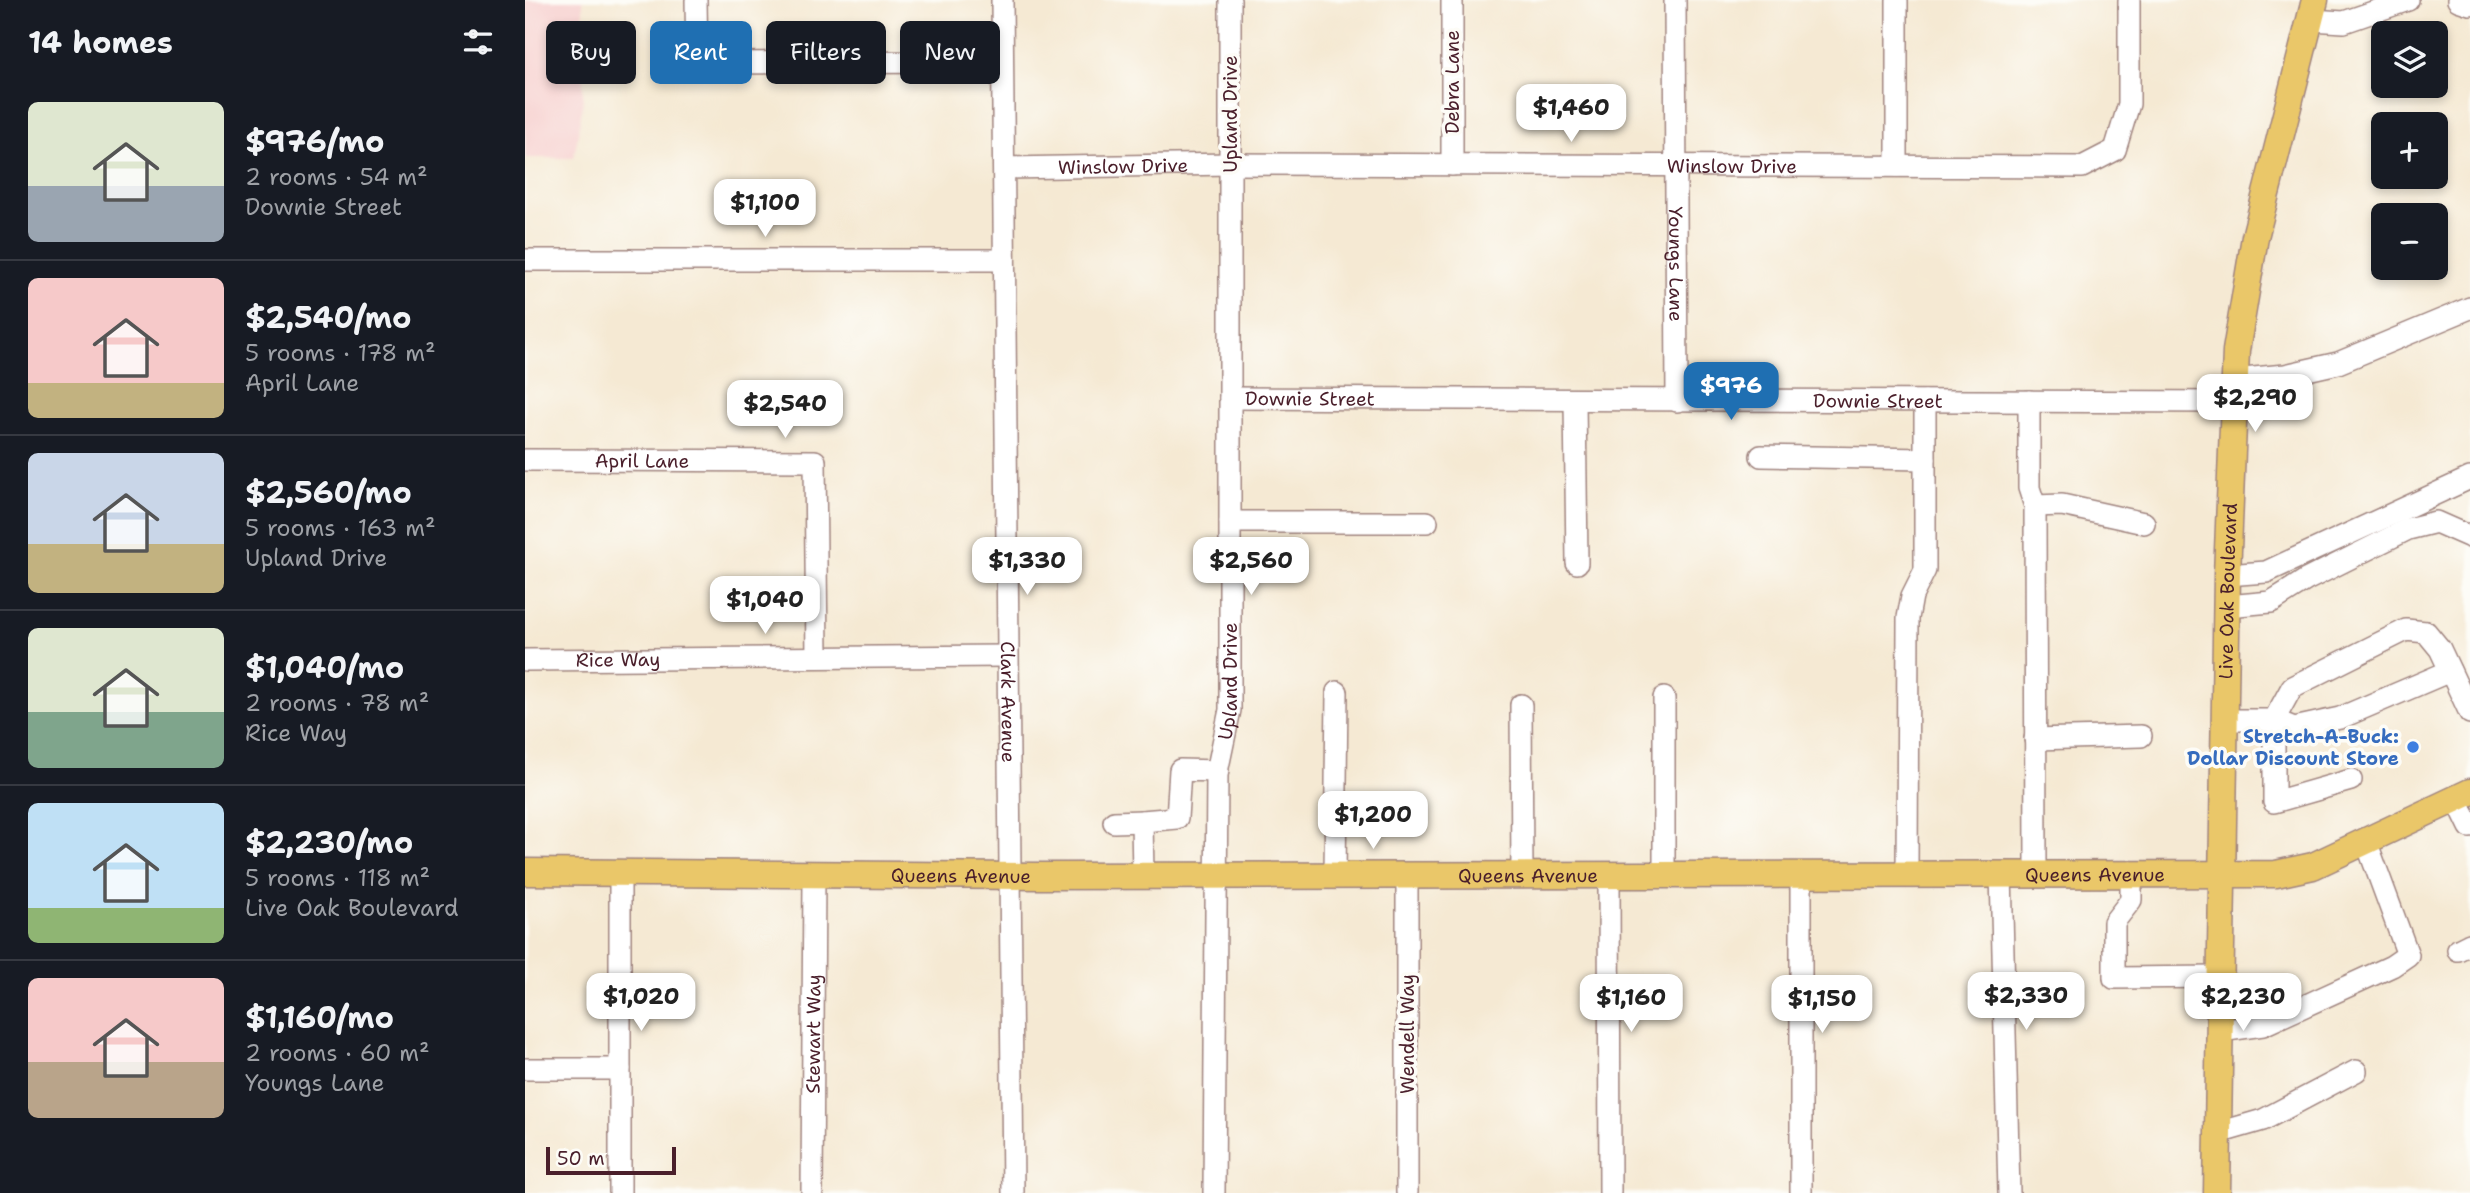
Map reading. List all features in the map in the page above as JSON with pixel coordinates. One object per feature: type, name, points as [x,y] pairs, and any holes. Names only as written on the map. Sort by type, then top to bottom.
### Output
[{"type":"main road","name":"Live Oak Boulevard","points":[[2217,1193],[2227,575],[2233,391],[2255,237],[2313,10]]},
{"type":"main road","name":"Queens Avenue","points":[[525,872],[1801,877],[2131,872],[2255,874],[2295,871],[2367,841],[2463,795]]},
{"type":"street","points":[[696,0],[697,63],[1002,62]]},
{"type":"street","name":"Clark Avenue","points":[[1002,0],[1013,1193]]},
{"type":"street","name":"Upland Drive","points":[[1215,1193],[1218,771],[1230,710],[1230,0]]},
{"type":"street","name":"Debra Lane","points":[[1452,0],[1452,165]]},
{"type":"street","name":"Youngs Lane","points":[[1675,0],[1677,401]]},
{"type":"street","points":[[1897,0],[1897,166]]},
{"type":"street","name":"Winslow Drive","points":[[1004,168],[1230,164],[2081,167],[2115,150],[2129,104],[2129,0]]},
{"type":"street","points":[[2313,10],[2344,22],[2408,0]]},
{"type":"street","points":[[2458,0],[2470,4]]},
{"type":"street","points":[[525,260],[1004,260]]},
{"type":"street","name":"Downie Street","points":[[1230,398],[2029,401],[2233,391],[2338,363],[2470,308]]},
{"type":"street","points":[[1575,400],[1577,564]]},
{"type":"street","points":[[1907,874],[1908,618],[1912,596],[1925,570],[1925,401]]},
{"type":"street","points":[[2029,401],[2029,488],[2035,506],[2036,873]]},
{"type":"street","points":[[1761,456],[1925,458]]},
{"type":"street","name":"April Lane","points":[[525,460],[815,461],[817,657]]},
{"type":"street","points":[[2227,575],[2266,572],[2470,478]]},
{"type":"street","points":[[2035,506],[2062,505],[2144,523]]},
{"type":"street","points":[[1230,522],[1427,522]]},
{"type":"street","points":[[2227,606],[2271,602],[2408,529],[2436,522],[2470,537]]},
{"type":"street","points":[[2351,780],[2274,802],[2274,720],[2292,687],[2406,630],[2426,632],[2440,649],[2470,713]]},
{"type":"street","name":"Rice Way","points":[[525,660],[1006,656]]},
{"type":"street","points":[[2225,720],[2274,720],[2294,728],[2340,718],[2450,671]]},
{"type":"street","points":[[1335,875],[1337,692]]},
{"type":"street","points":[[1664,698],[1664,876]]},
{"type":"street","points":[[1521,705],[1522,875]]},
{"type":"street","points":[[2035,739],[2141,736]]},
{"type":"street","points":[[1114,822],[1177,818],[1180,770],[1218,771]]},
{"type":"street","points":[[2463,795],[2470,827]]},
{"type":"street","points":[[1142,821],[1143,875]]},
{"type":"street","points":[[2220,1031],[2263,1025],[2392,966],[2408,955],[2367,841]]},
{"type":"street","points":[[2131,872],[2131,900],[2114,922],[2114,978],[2220,977]]},
{"type":"street","points":[[620,873],[620,1193]]},
{"type":"street","name":"Stewart Way","points":[[812,1193],[814,873]]},
{"type":"street","points":[[2001,873],[2009,1193]]},
{"type":"street","name":"Wendell Way","points":[[1407,875],[1407,1193]]},
{"type":"street","points":[[1609,876],[1610,1193]]},
{"type":"street","points":[[1801,877],[1801,1193]]},
{"type":"street","points":[[525,1069],[620,1069]]},
{"type":"street","points":[[2218,1133],[2263,1120],[2356,1072]]},
{"type":"shaded area","points":[[525,0],[583,0],[583,21],[546,21],[546,84],[583,84],[583,102],[574,158],[525,158]]},
{"type":"place","name":"Stretch-A-Buck: Dollar Discount Store","points":[[2413,747]]}]
